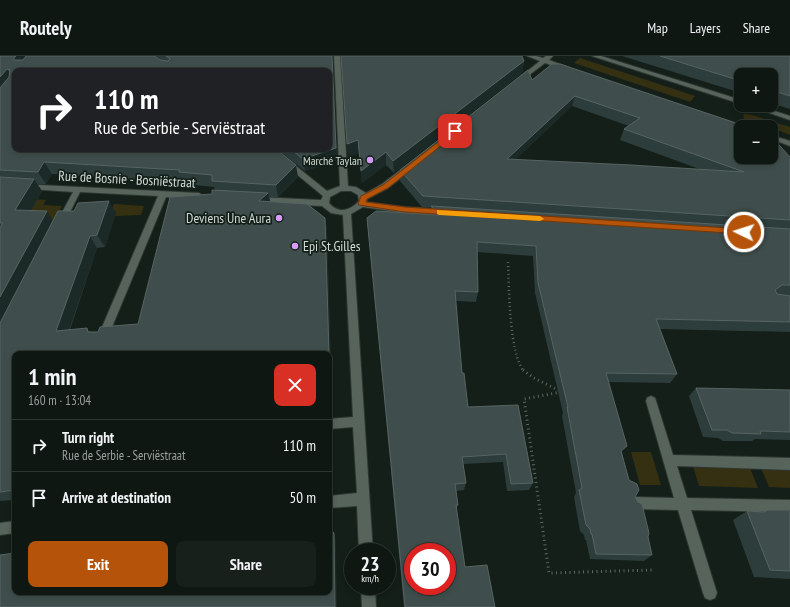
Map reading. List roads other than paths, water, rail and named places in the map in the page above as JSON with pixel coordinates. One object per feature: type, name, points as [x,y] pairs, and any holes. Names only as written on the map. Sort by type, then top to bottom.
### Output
[{"type":"street","points":[[337,56],[344,188]]},
{"type":"street","points":[[530,56],[547,58],[576,71]]},
{"type":"street","points":[[595,56],[734,100]]},
{"type":"street","points":[[513,86],[547,58]]},
{"type":"street","points":[[771,112],[790,118]]},
{"type":"street","points":[[778,140],[790,144]]},
{"type":"street","points":[[273,152],[326,199],[328,208],[332,211],[347,212],[356,210],[363,201],[416,162]]},
{"type":"street","name":"Rue de Bosnie - Bosniëstraat","points":[[0,185],[208,197]]},
{"type":"street","points":[[246,200],[326,199],[335,190],[344,188],[358,191],[363,201]]},
{"type":"street","points":[[56,232],[78,189]]},
{"type":"street","points":[[102,339],[163,194]]},
{"type":"street","points":[[363,201],[405,210],[452,213]]},
{"type":"street","points":[[347,212],[365,543]]},
{"type":"street","points":[[651,402],[710,593]]},
{"type":"street","points":[[332,424],[359,422]]},
{"type":"street","points":[[669,460],[790,464]]},
{"type":"street","points":[[332,502],[362,499]]},
{"type":"street","points":[[635,503],[790,506]]},
{"type":"street","points":[[0,529],[12,527]]},
{"type":"street","points":[[368,595],[369,607]]},
{"type":"place","name":"Marché Taylan","points":[[370,160]]},
{"type":"place","name":"Deviens Une Aura","points":[[279,218]]},
{"type":"place","name":"Epi St.Gilles","points":[[295,246]]}]
